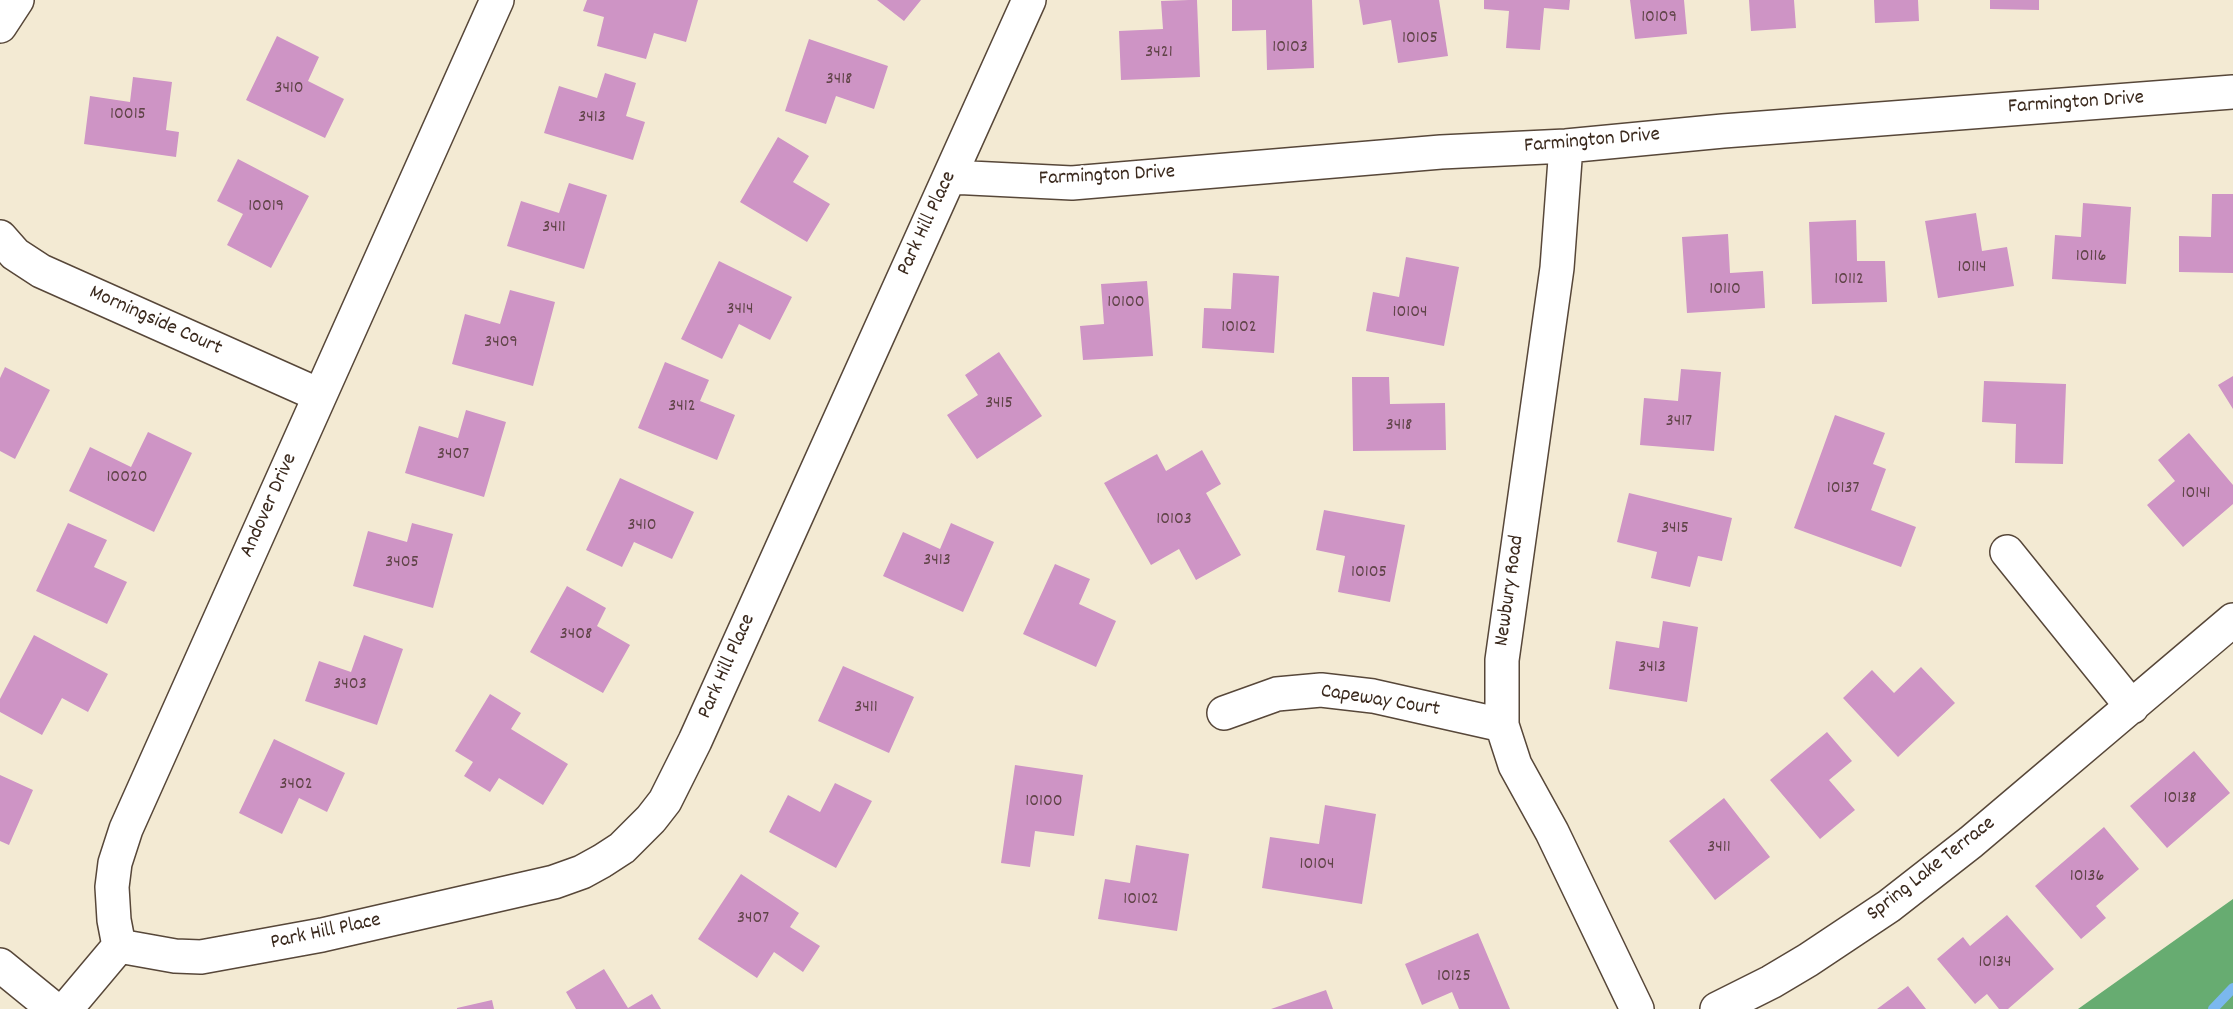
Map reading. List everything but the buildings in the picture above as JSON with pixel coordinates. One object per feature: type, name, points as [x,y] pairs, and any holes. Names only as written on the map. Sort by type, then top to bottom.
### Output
[{"type":"street","points":[[0,26],[17,0]]},
{"type":"street","name":"Andover Drive","points":[[119,946],[114,920],[112,887],[115,863],[126,829],[497,0]]},
{"type":"street","name":"Park Hill Place","points":[[119,946],[175,956],[201,957],[322,935],[554,882],[582,872],[622,848],[651,819],[665,801],[695,741],[1029,0]]},
{"type":"street","name":"Farmington Drive","points":[[950,177],[1072,183],[1429,153],[1566,146],[1723,131],[2233,92]]},
{"type":"street","name":"Newbury Road","points":[[1566,146],[1557,268],[1502,660],[1502,725],[1515,765],[1552,832],[1637,1009]]},
{"type":"street","name":"Morningside Court","points":[[0,237],[15,254],[41,271],[319,395]]},
{"type":"street","points":[[2007,552],[2132,707]]},
{"type":"street","name":"Spring Lake Terrace","points":[[1717,1009],[1771,982],[1808,960],[1889,906],[1971,842],[2233,620]]},
{"type":"street","name":"Capeway Court","points":[[1224,713],[1276,694],[1321,690],[1373,696],[1502,725]]},
{"type":"street","points":[[66,1009],[119,946]]},
{"type":"street","points":[[0,965],[54,1009]]},
{"type":"green space","points":[[2233,899],[2233,1009],[2078,1009]]},
{"type":"waterway","points":[[2213,1009],[2233,988]]}]
